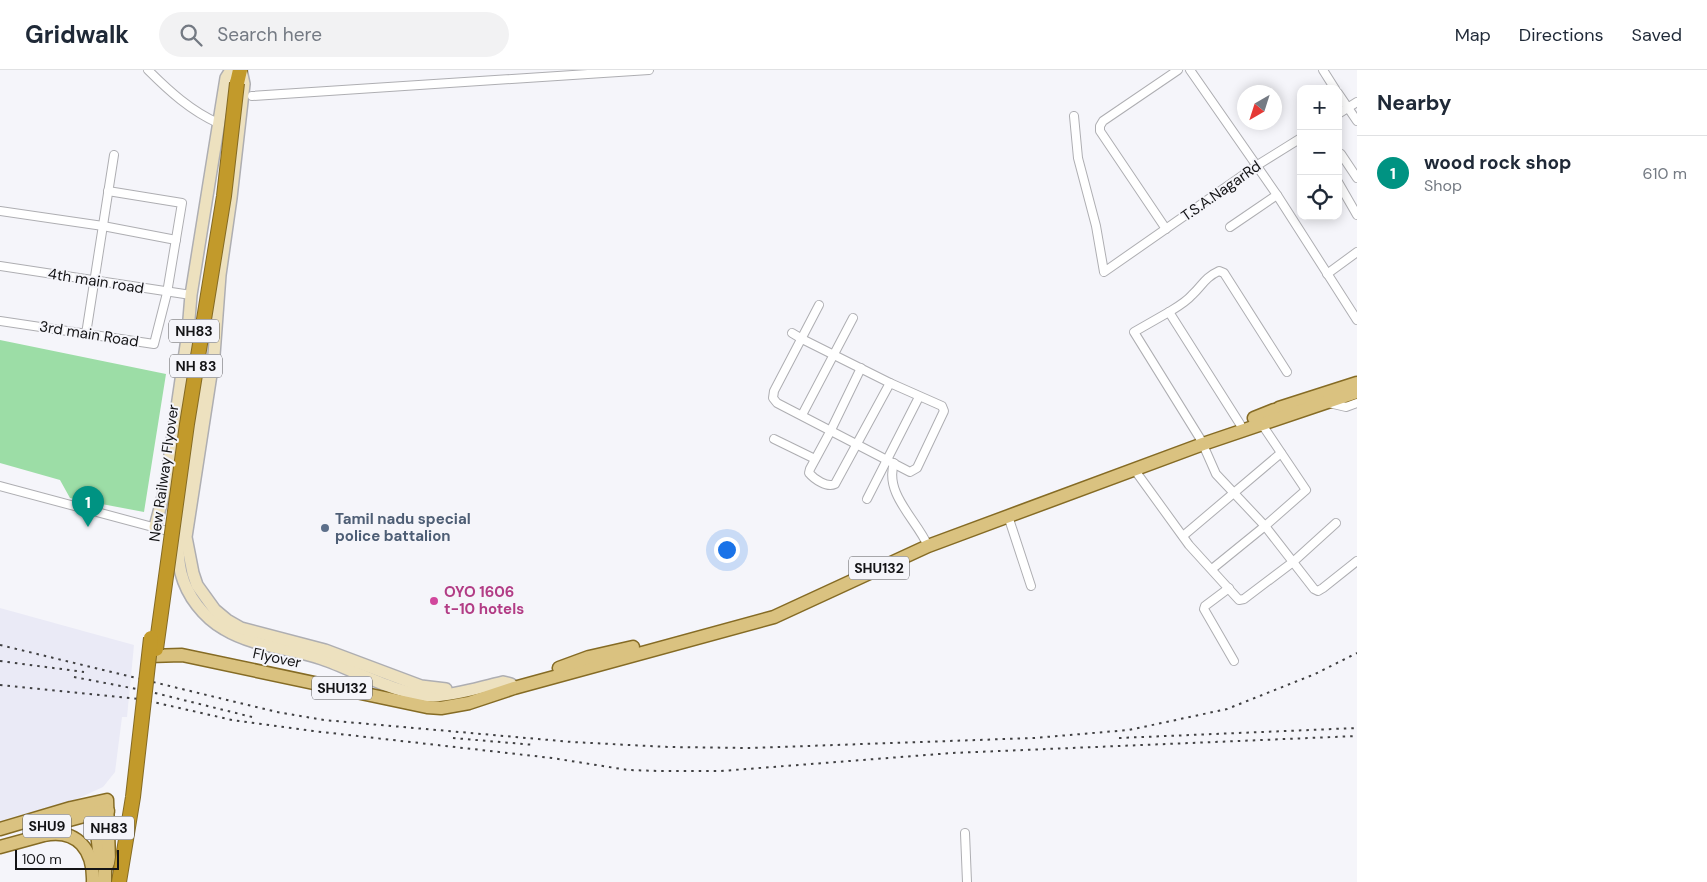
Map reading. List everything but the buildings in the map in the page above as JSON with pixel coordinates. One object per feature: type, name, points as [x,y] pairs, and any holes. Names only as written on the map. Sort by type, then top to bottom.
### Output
[{"type":"highway","name":"New Railway Flyover","points":[[125,882],[139,792],[153,652],[155,611],[236,74]]},
{"type":"highway","name":"New Railway Flyover","points":[[119,882],[187,424],[224,196],[236,74]]},
{"type":"main road","name":"SHU132","points":[[505,687],[774,617],[927,545],[1202,442],[1261,423],[1275,415],[1329,398],[1357,383]]},
{"type":"main road","name":"SHU132","points":[[1343,392],[1357,392]]},
{"type":"main road","points":[[927,545],[1050,494],[1202,442],[1240,424],[1275,415]]},
{"type":"main road","name":"Flyover","points":[[153,652],[183,651],[222,658],[428,702],[454,702],[505,687]]},
{"type":"main road","name":"NH83","points":[[94,808],[107,800],[109,861],[105,876]]},
{"type":"main road","points":[[94,808],[100,859],[105,876]]},
{"type":"main road","name":"SHU9","points":[[0,829],[94,808]]},
{"type":"main road","name":"SHU9","points":[[0,841],[94,808]]},
{"type":"main road","points":[[0,847],[52,833],[66,834],[79,842],[90,856],[93,882]]},
{"type":"street","points":[[148,70],[188,106],[218,123]]},
{"type":"street","points":[[252,96],[649,70]]},
{"type":"street","points":[[1166,229],[1100,131],[1100,126],[1104,121],[1178,70]]},
{"type":"street","points":[[1190,70],[1277,195],[1357,320]]},
{"type":"street","points":[[1323,70],[1333,85]]},
{"type":"street","points":[[155,527],[165,489],[189,329],[191,295],[226,78],[236,74],[244,84],[220,275],[214,355],[182,535]]},
{"type":"street","points":[[1342,99],[1357,121]]},
{"type":"street","points":[[1342,112],[1357,102]]},
{"type":"street","name":"T.S.A.NagarRd","points":[[1074,116],[1078,158],[1096,226],[1104,272],[1256,166],[1297,141]]},
{"type":"street","points":[[86,334],[114,155]]},
{"type":"street","points":[[1342,156],[1357,178]]},
{"type":"street","points":[[1342,189],[1357,215]]},
{"type":"street","name":"3rd main Road","points":[[0,321],[154,344],[167,293],[182,203],[108,191]]},
{"type":"street","points":[[1230,227],[1277,195]]},
{"type":"street","points":[[0,211],[103,226],[176,240]]},
{"type":"street","points":[[1328,274],[1357,252]]},
{"type":"street","name":"4th main road","points":[[0,266],[167,293],[191,295]]},
{"type":"street","points":[[1287,372],[1224,273],[1219,271],[1200,284],[1193,295],[1169,312],[1134,332],[1202,442],[1216,474],[1265,526],[1314,589],[1318,591],[1357,561]]},
{"type":"street","points":[[792,333],[802,339],[890,383],[942,406],[944,412],[914,471],[910,472],[830,432],[777,403],[774,398],[774,391],[802,339],[819,305]]},
{"type":"street","points":[[1169,312],[1240,424]]},
{"type":"street","points":[[802,415],[853,318]]},
{"type":"street","points":[[189,329],[192,328],[211,347],[214,355]]},
{"type":"street","points":[[189,329],[201,364],[201,382],[182,535],[198,585],[215,610],[241,628],[325,650],[421,686],[450,689],[493,682],[505,687]]},
{"type":"street","points":[[861,368],[830,432],[815,458],[809,473],[811,476],[831,486],[834,484],[890,383]]},
{"type":"street","points":[[1357,377],[1343,381],[1329,398],[1346,407],[1357,403]]},
{"type":"street","points":[[867,499],[890,461],[919,396]]},
{"type":"street","points":[[1212,569],[1306,490],[1261,423]]},
{"type":"street","points":[[774,439],[815,458]]},
{"type":"street","points":[[1182,536],[1281,453]]},
{"type":"street","points":[[890,461],[894,490],[927,545]]},
{"type":"street","points":[[1134,469],[1182,536],[1237,598],[1241,600],[1293,562],[1336,523]]},
{"type":"street","points":[[0,486],[182,535]]},
{"type":"street","points":[[1008,516],[1031,586]]},
{"type":"street","points":[[1229,588],[1205,606],[1204,609],[1234,661]]},
{"type":"street","points":[[965,833],[967,882]]},
{"type":"shaded area","points":[[0,608],[134,645],[127,717],[122,717],[115,772],[103,787],[77,799],[0,821]]},
{"type":"green space","points":[[0,340],[166,374],[144,512],[70,498],[60,480],[0,463]]},
{"type":"railway","points":[[0,645],[277,712],[324,720],[572,742],[668,747],[750,748],[1034,738],[1129,730],[1227,709],[1315,674],[1357,653]]},
{"type":"railway","points":[[0,661],[84,672]]},
{"type":"railway","points":[[74,677],[147,691],[252,717]]},
{"type":"railway","points":[[0,685],[140,699],[232,720],[552,758],[628,770],[721,771],[952,753],[1357,736]]},
{"type":"railway","points":[[1119,738],[1357,728]]},
{"type":"railway","points":[[453,738],[535,745]]},
{"type":"place","name":"wood rock shop","points":[[88,527]]},
{"type":"place","name":"Tamil nadu special police battalion","points":[[325,528]]},
{"type":"place","name":"OYO 1606 t-10 hotels","points":[[434,601]]}]
